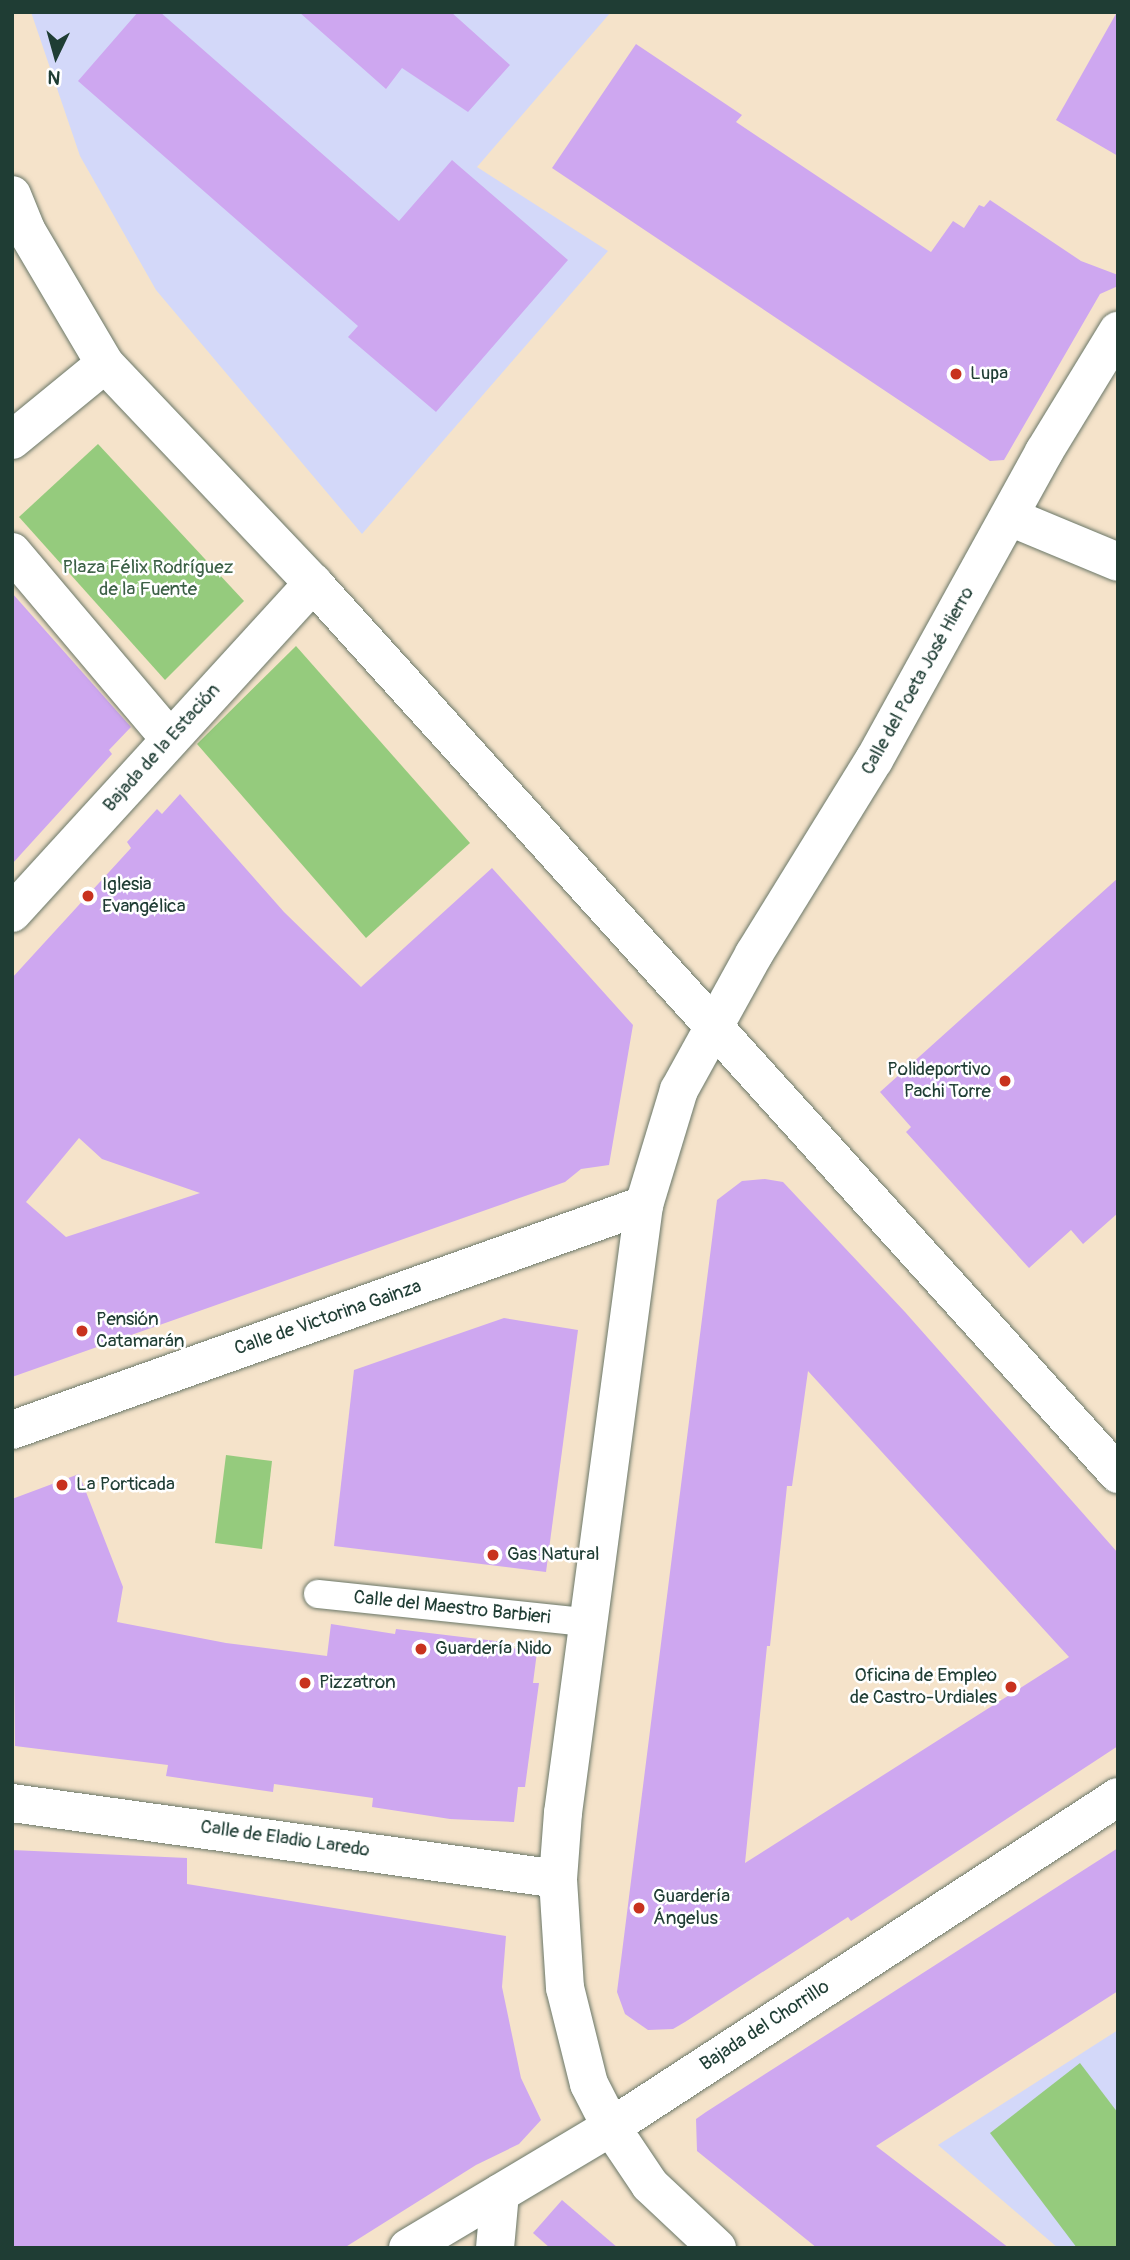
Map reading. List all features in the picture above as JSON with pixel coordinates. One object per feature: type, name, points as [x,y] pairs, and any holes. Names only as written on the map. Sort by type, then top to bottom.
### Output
[{"type":"street","points":[[12,195],[32,241],[105,363],[313,583],[1118,1475]]},
{"type":"street","name":"Calle del Poeta José Hierro","points":[[717,2248],[650,2185],[611,2127],[589,2084],[565,1988],[558,1879],[586,1622],[644,1205],[679,1090],[754,954],[874,760],[1118,331]]},
{"type":"street","points":[[12,440],[105,363]]},
{"type":"street","points":[[1010,517],[1118,562]]},
{"type":"street","points":[[12,552],[170,739]]},
{"type":"street","name":"Bajada de la Estación","points":[[12,913],[313,583]]},
{"type":"street","name":"Calle de Victorina Gainza","points":[[12,1430],[644,1205]]},
{"type":"street","name":"Calle del Maestro Barbieri","points":[[318,1594],[586,1622]]},
{"type":"street","name":"Bajada del Chorrillo","points":[[408,2248],[611,2127],[1118,1797]]},
{"type":"street","name":"Calle de Eladio Laredo","points":[[12,1803],[558,1879]]},
{"type":"street","points":[[495,2248],[500,2193]]},
{"type":"shaded area","points":[[31,12],[611,12],[477,167],[608,251],[362,534],[156,290],[80,156]]},
{"type":"shaded area","points":[[1118,2030],[1118,2248],[1058,2248],[938,2145]]},
{"type":"green space","name":"Plaza Félix Rodríguez de la Fuente","points":[[98,444],[244,601],[165,680],[19,517]]},
{"type":"green space","points":[[296,646],[470,843],[366,938],[197,744]]},
{"type":"green space","points":[[226,1455],[272,1461],[262,1549],[215,1543]]},
{"type":"green space","points":[[1080,2063],[1118,2113],[1118,2248],[1077,2248],[990,2133]]},
{"type":"building","points":[[138,12],[160,12],[399,221],[452,160],[568,260],[436,412],[348,337],[358,326],[78,81]]},
{"type":"building","points":[[299,12],[451,12],[510,65],[468,112],[402,68],[386,89]]},
{"type":"building","points":[[1118,12],[1118,156],[1056,120]]},
{"type":"building","points":[[636,44],[742,115],[736,122],[931,252],[953,221],[964,228],[979,205],[984,207],[990,200],[1081,261],[1118,275],[1118,286],[1100,294],[1004,460],[990,461],[552,168]]},
{"type":"building","points":[[12,593],[131,727],[109,750],[112,754],[12,864]]},
{"type":"building","points":[[180,794],[284,912],[361,987],[492,868],[633,1025],[609,1165],[581,1169],[565,1182],[12,1377],[12,978],[131,848],[127,842],[157,809],[162,814]],"holes":[[[79,1138],[102,1159],[200,1193],[66,1237],[26,1202]]]},
{"type":"building","name":"Polideportivo Pachi Torre","points":[[1118,878],[1118,1213],[1083,1244],[1071,1230],[1029,1268],[906,1132],[911,1127],[880,1092]]},
{"type":"building","points":[[765,1179],[783,1182],[905,1312],[1118,1553],[1118,1746],[851,1921],[848,1917],[685,2022],[673,2029],[648,2030],[625,2014],[617,1992],[717,1200],[742,1181]],"holes":[[[808,1371],[1069,1657],[745,1863],[767,1646],[770,1646],[787,1486],[792,1486]]]},
{"type":"building","points":[[504,1318],[578,1330],[546,1572],[334,1546],[354,1370]]},
{"type":"building","points":[[79,1474],[123,1587],[117,1622],[226,1643],[327,1656],[331,1624],[395,1634],[396,1629],[513,1643],[512,1648],[537,1652],[533,1683],[539,1683],[525,1787],[518,1787],[514,1822],[450,1819],[372,1807],[373,1798],[274,1784],[273,1792],[166,1776],[168,1765],[15,1746],[12,1499]]},
{"type":"building","points":[[1118,1848],[1118,1991],[876,2146],[1009,2248],[817,2248],[697,2151],[696,2119]]},
{"type":"building","points":[[12,1850],[187,1858],[187,1884],[506,1936],[502,1987],[521,2078],[541,2120],[519,2144],[476,2165],[344,2248],[12,2248]]},
{"type":"building","points":[[562,2200],[618,2248],[550,2248],[533,2233]]},
{"type":"place","name":"Lupa","points":[[956,374]]},
{"type":"place","name":"Iglesia Evangélica","points":[[88,896]]},
{"type":"place","name":"Polideportivo Pachi Torre","points":[[1005,1081]]},
{"type":"place","name":"Pensión Catamarán","points":[[82,1331]]},
{"type":"place","name":"La Porticada","points":[[62,1485]]},
{"type":"place","name":"Gas Natural","points":[[493,1555]]},
{"type":"place","name":"Guardería Nido","points":[[421,1649]]},
{"type":"place","name":"Pizzatron","points":[[305,1683]]},
{"type":"place","name":"Oficina de Empleo de Castro-Urdiales","points":[[1011,1687]]},
{"type":"place","name":"Guardería Ángelus","points":[[639,1908]]}]
